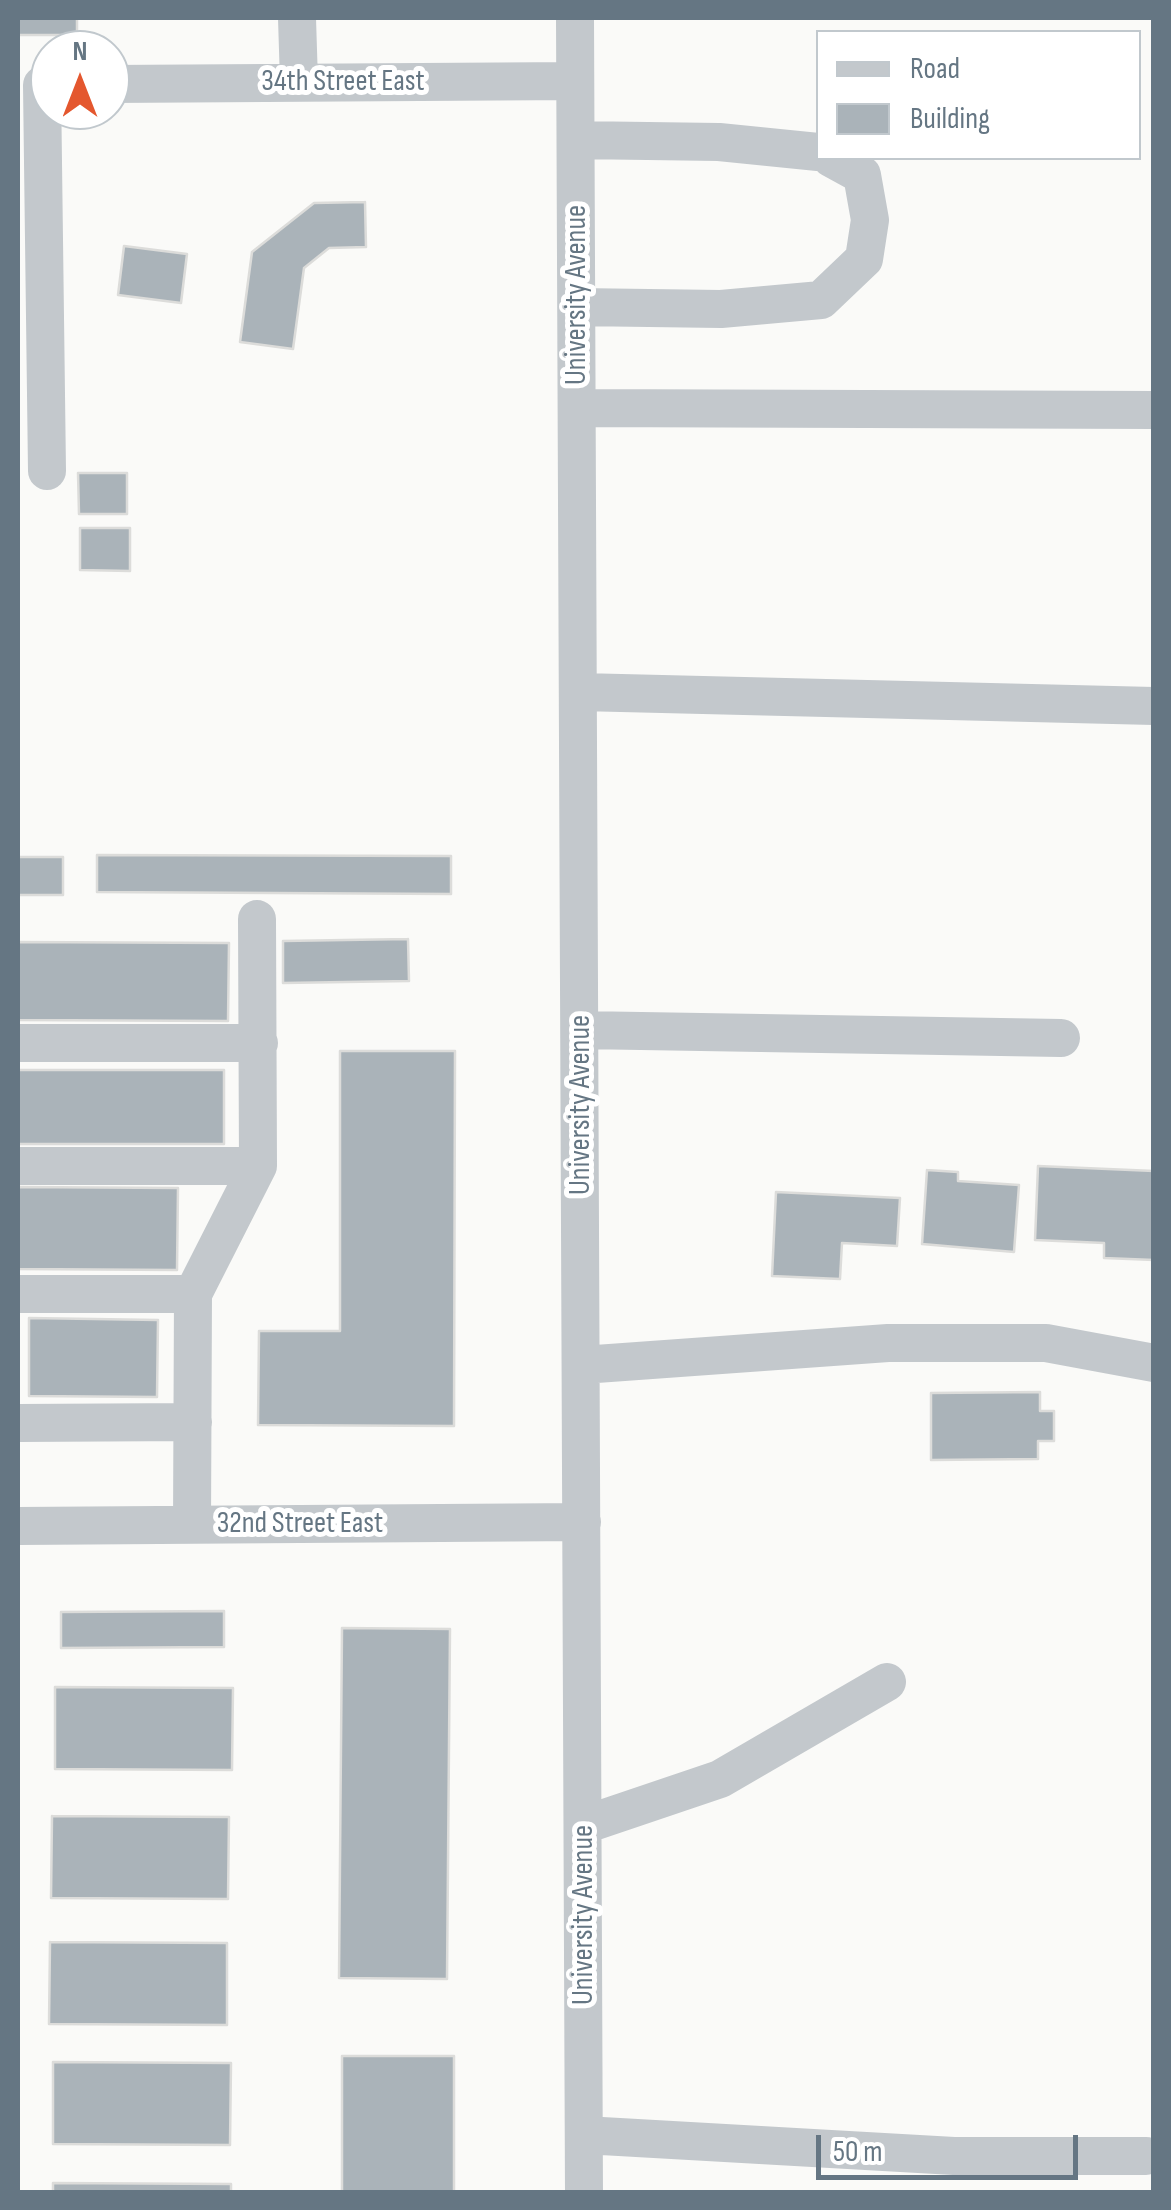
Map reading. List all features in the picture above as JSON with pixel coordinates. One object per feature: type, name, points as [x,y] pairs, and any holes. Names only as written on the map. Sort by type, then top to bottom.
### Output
[{"type":"street","points":[[297,18],[299,82]]},
{"type":"street","name":"University Avenue","points":[[575,18],[584,2192]]},
{"type":"street","name":"34th Street East","points":[[130,84],[575,81]]},
{"type":"street","points":[[38,130],[47,471]]},
{"type":"street","points":[[576,140],[719,142],[816,152]]},
{"type":"street","points":[[577,306],[722,309],[821,300],[864,258],[870,220],[862,176],[834,160]]},
{"type":"street","points":[[578,408],[1154,410]]},
{"type":"street","points":[[580,692],[1154,706]]},
{"type":"street","points":[[192,1525],[194,1294],[258,1166],[257,919]]},
{"type":"street","points":[[581,1030],[1062,1038]]},
{"type":"street","points":[[18,1044],[258,1042]]},
{"type":"street","points":[[18,1166],[258,1166]]},
{"type":"street","points":[[18,1294],[194,1294]]},
{"type":"street","points":[[582,1365],[888,1343],[1046,1343],[1154,1363]]},
{"type":"street","points":[[18,1422],[193,1422]]},
{"type":"street","name":"32nd Street East","points":[[18,1526],[582,1522]]},
{"type":"street","points":[[584,1825],[720,1779],[887,1682]]},
{"type":"street","points":[[584,2135],[954,2156],[1146,2156]]},
{"type":"building","points":[[18,18],[77,18],[77,30],[30,30],[30,35],[18,35]]},
{"type":"building","points":[[365,202],[366,247],[329,248],[304,268],[293,349],[240,342],[252,252],[314,203]]},
{"type":"building","points":[[124,246],[187,254],[181,303],[118,295]]},
{"type":"building","points":[[78,473],[127,473],[127,514],[79,514]]},
{"type":"building","points":[[80,528],[130,528],[130,571],[80,570]]},
{"type":"building","points":[[97,855],[451,856],[451,894],[97,892]]},
{"type":"building","points":[[18,857],[63,857],[63,895],[18,895]]},
{"type":"building","points":[[408,939],[409,981],[283,983],[283,941]]},
{"type":"building","points":[[18,942],[229,943],[228,1021],[18,1020]]},
{"type":"building","points":[[340,1051],[455,1051],[454,1426],[258,1425],[259,1331],[340,1331]]},
{"type":"building","points":[[18,1070],[224,1070],[224,1144],[18,1144]]},
{"type":"building","points":[[1038,1166],[1154,1171],[1154,1260],[1104,1258],[1104,1243],[1035,1240]]},
{"type":"building","points":[[927,1170],[958,1172],[958,1181],[1019,1185],[1014,1252],[922,1244]]},
{"type":"building","points":[[18,1187],[178,1188],[177,1270],[18,1269]]},
{"type":"building","points":[[776,1192],[900,1198],[897,1246],[842,1243],[840,1279],[772,1276]]},
{"type":"building","points":[[29,1318],[158,1320],[157,1397],[29,1396]]},
{"type":"building","points":[[1040,1392],[1040,1411],[1054,1411],[1054,1441],[1038,1441],[1038,1459],[931,1460],[931,1393]]},
{"type":"building","points":[[224,1611],[224,1647],[61,1648],[61,1612]]},
{"type":"building","points":[[342,1628],[450,1629],[447,1979],[339,1978]]},
{"type":"building","points":[[55,1687],[233,1688],[232,1770],[55,1769]]},
{"type":"building","points":[[52,1816],[229,1817],[228,1899],[51,1898]]},
{"type":"building","points":[[50,1942],[227,1943],[227,2025],[49,2024]]},
{"type":"building","points":[[342,2056],[454,2056],[454,2192],[342,2192]]},
{"type":"building","points":[[53,2062],[231,2063],[230,2145],[53,2144]]},
{"type":"building","points":[[53,2183],[231,2184],[231,2192],[53,2192]]}]
